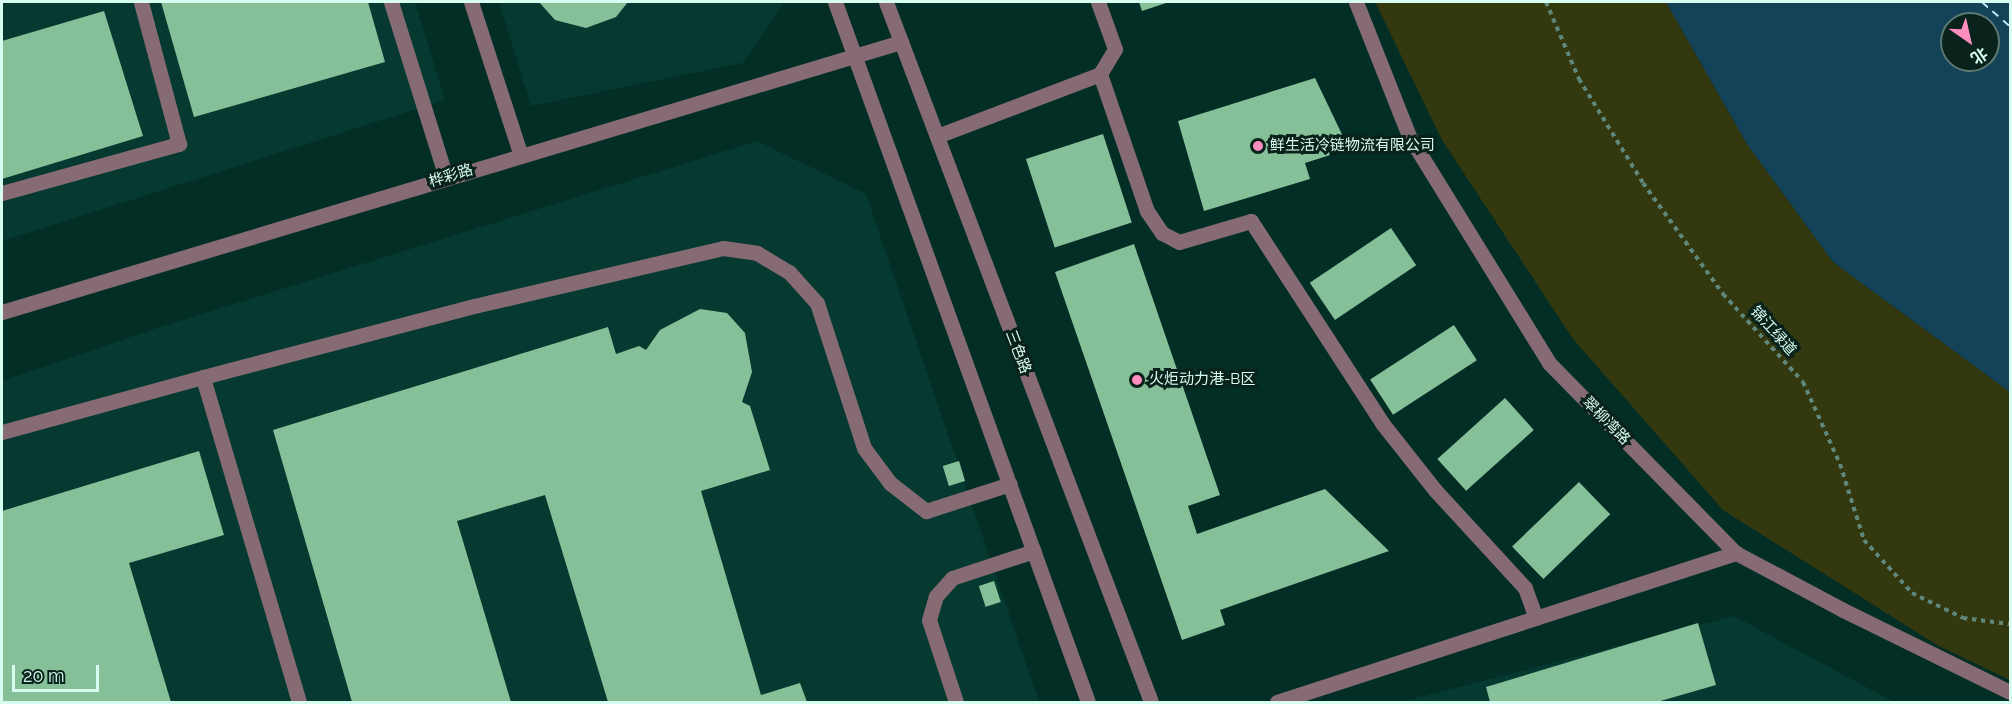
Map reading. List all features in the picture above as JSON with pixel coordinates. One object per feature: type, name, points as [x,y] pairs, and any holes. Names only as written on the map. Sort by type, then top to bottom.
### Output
[{"type":"street","points":[[2,193],[179,144],[141,2]]},
{"type":"street","points":[[391,2],[446,178]]},
{"type":"street","points":[[471,2],[521,156]]},
{"type":"street","points":[[835,2],[1088,702]]},
{"type":"street","name":"三色路","points":[[886,2],[1151,702]]},
{"type":"street","points":[[937,136],[1100,74],[1115,49],[1098,2]]},
{"type":"street","name":"翠柳湾路","points":[[1356,2],[1409,136],[1549,363],[1736,553],[1843,610],[2010,692]]},
{"type":"street","name":"桦彩路","points":[[2,312],[901,42]]},
{"type":"street","points":[[1100,74],[1147,211],[1162,233],[1179,242],[1251,221],[1382,423],[1436,490],[1525,588],[1536,618]]},
{"type":"street","points":[[2,432],[474,306],[723,248],[757,253],[789,272],[817,303],[864,448],[890,483],[926,510],[1010,484]]},
{"type":"street","points":[[203,377],[299,702]]},
{"type":"street","points":[[956,702],[929,620],[936,596],[952,578],[1034,551]]},
{"type":"street","points":[[1277,702],[1736,553]]},
{"type":"path","name":"锦江绿道","points":[[1546,2],[1579,79],[1643,183],[1723,294],[1803,382],[1840,464],[1864,540],[1912,593],[1963,618],[2010,624]]},
{"type":"shaded area","points":[[2,2],[415,2],[445,100],[2,241]]},
{"type":"shaded area","points":[[499,2],[784,2],[743,63],[531,106]]},
{"type":"shaded area","points":[[1375,2],[1666,2],[1747,144],[1833,262],[2010,392],[2010,680],[1937,645],[1723,510],[1573,339],[1442,140]]},
{"type":"shaded area","points":[[757,141],[866,194],[1039,702],[2,702],[2,381],[163,326]]},
{"type":"shaded area","points":[[1734,616],[1894,702],[1401,702]]},
{"type":"water","points":[[1666,2],[2010,2],[2010,392],[1833,262],[1747,144]]},
{"type":"building","points":[[161,2],[368,2],[385,62],[194,117]]},
{"type":"building","points":[[539,2],[628,2],[616,17],[586,28],[555,20]]},
{"type":"building","points":[[1139,2],[1169,2],[1142,11]]},
{"type":"building","points":[[104,11],[143,136],[2,179],[2,41]]},
{"type":"building","points":[[1315,78],[1349,149],[1305,163],[1310,179],[1204,211],[1178,121]]},
{"type":"building","points":[[1103,134],[1132,222],[1055,247],[1026,159]]},
{"type":"building","points":[[1391,228],[1416,265],[1335,320],[1310,283]]},
{"type":"building","name":"火炬动力港-B区","points":[[1134,244],[1220,495],[1188,506],[1197,534],[1325,489],[1389,551],[1220,610],[1225,625],[1182,640],[1055,272]]},
{"type":"building","points":[[700,309],[727,313],[745,333],[752,372],[742,402],[750,406],[770,470],[701,491],[761,695],[800,683],[807,702],[608,702],[545,495],[457,521],[511,702],[352,702],[273,430],[608,327],[616,354],[639,346],[646,350],[660,330]]},
{"type":"building","points":[[1454,325],[1477,360],[1393,415],[1370,379]]},
{"type":"building","points":[[1505,398],[1534,430],[1466,491],[1437,459]]},
{"type":"building","points":[[199,451],[224,535],[129,563],[171,702],[2,702],[2,511]]},
{"type":"building","points":[[959,461],[965,481],[949,486],[943,466]]},
{"type":"building","points":[[1579,482],[1610,514],[1543,579],[1512,547]]},
{"type":"building","points":[[994,581],[1001,602],[986,607],[979,586]]},
{"type":"building","points":[[1698,623],[1716,685],[1657,702],[1490,702],[1486,687]]},
{"type":"ferry route","points":[[1982,2],[2010,26]]},
{"type":"place","name":"鲜生活冷链物流有限公司","points":[[1258,146]]},
{"type":"place","name":"火炬动力港-B区","points":[[1137,380]]}]
